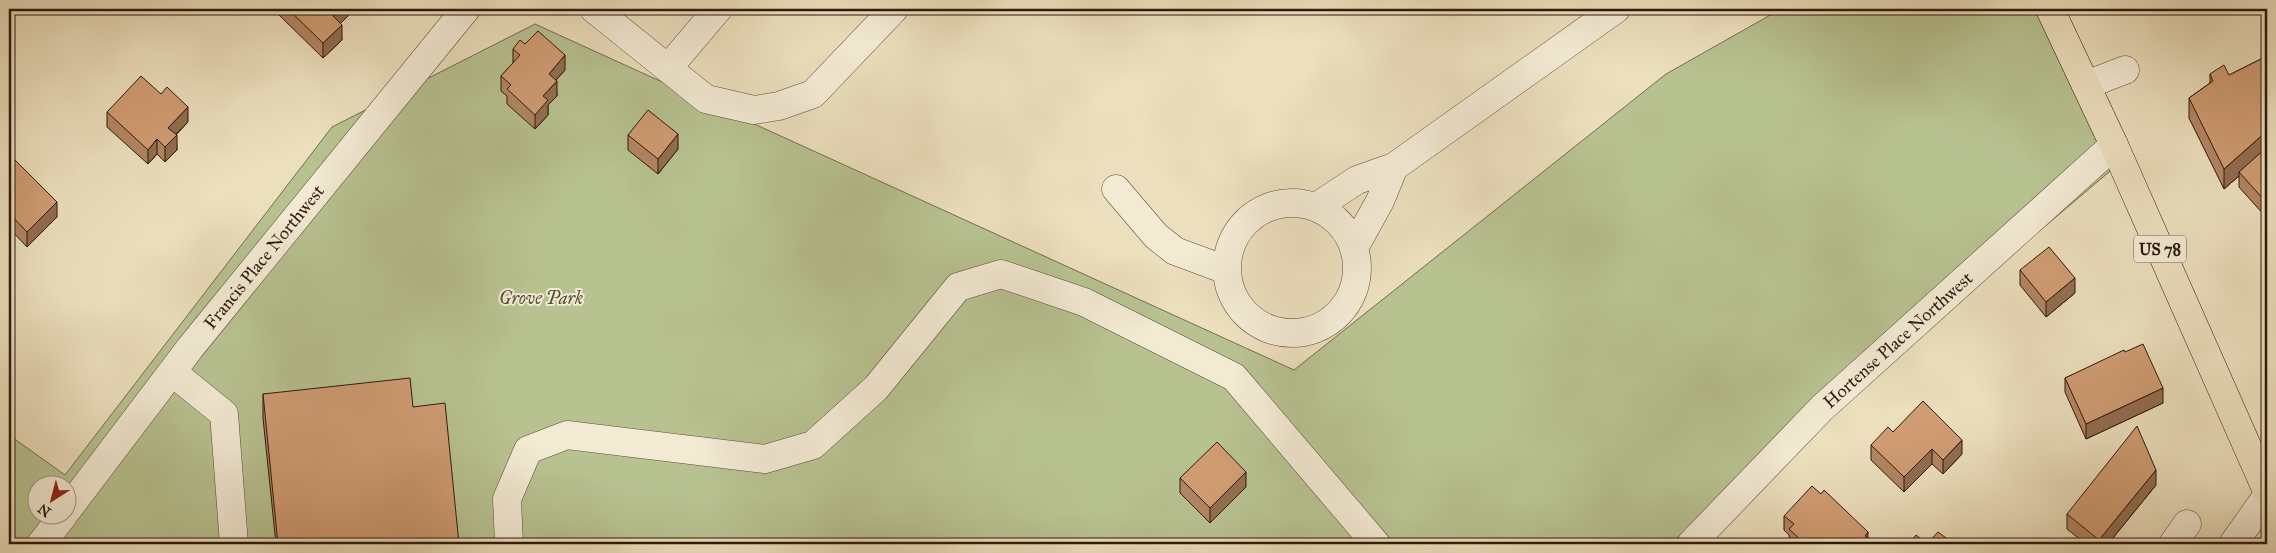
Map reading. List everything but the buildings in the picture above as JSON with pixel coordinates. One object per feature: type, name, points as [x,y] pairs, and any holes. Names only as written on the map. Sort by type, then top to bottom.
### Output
[{"type":"main road","name":"US 78","points":[[2050,9],[2114,144],[2267,491]]},
{"type":"street","name":"Francis Place Northwest","points":[[78,496],[172,372],[466,9]]},
{"type":"street","points":[[594,9],[706,99],[754,110],[779,106],[813,94],[894,9]]},
{"type":"street","points":[[668,68],[718,9]]},
{"type":"street","points":[[1316,207],[1357,180],[1394,167],[1616,9]]},
{"type":"street","points":[[2086,86],[2125,70]]},
{"type":"street","name":"Hortense Place Northwest","points":[[1691,544],[1822,408],[2114,144]]},
{"type":"street","points":[[1354,248],[1380,201],[1394,167]]},
{"type":"street","points":[[1116,189],[1156,236],[1175,251],[1226,270]]},
{"type":"street","points":[[1290,200],[1316,207],[1338,225],[1354,248],[1360,270],[1354,292],[1343,311],[1325,325],[1304,333],[1281,333],[1260,325],[1242,311],[1231,292],[1226,270],[1228,249],[1237,230],[1251,214],[1270,204],[1290,200]]},
{"type":"street","points":[[509,544],[507,499],[528,450],[567,435],[765,459],[813,445],[876,388],[958,287],[1001,274],[1084,302],[1234,378],[1376,544]]},
{"type":"street","points":[[172,372],[224,414],[234,544]]},
{"type":"street","points":[[2233,544],[2267,496]]},
{"type":"street","points":[[41,544],[55,526]]},
{"type":"green space","name":"Grove Park","points":[[1781,9],[2037,9],[2122,161],[1670,544],[9,544],[9,435],[65,475],[332,127],[535,24],[1294,370],[1666,74]]}]
